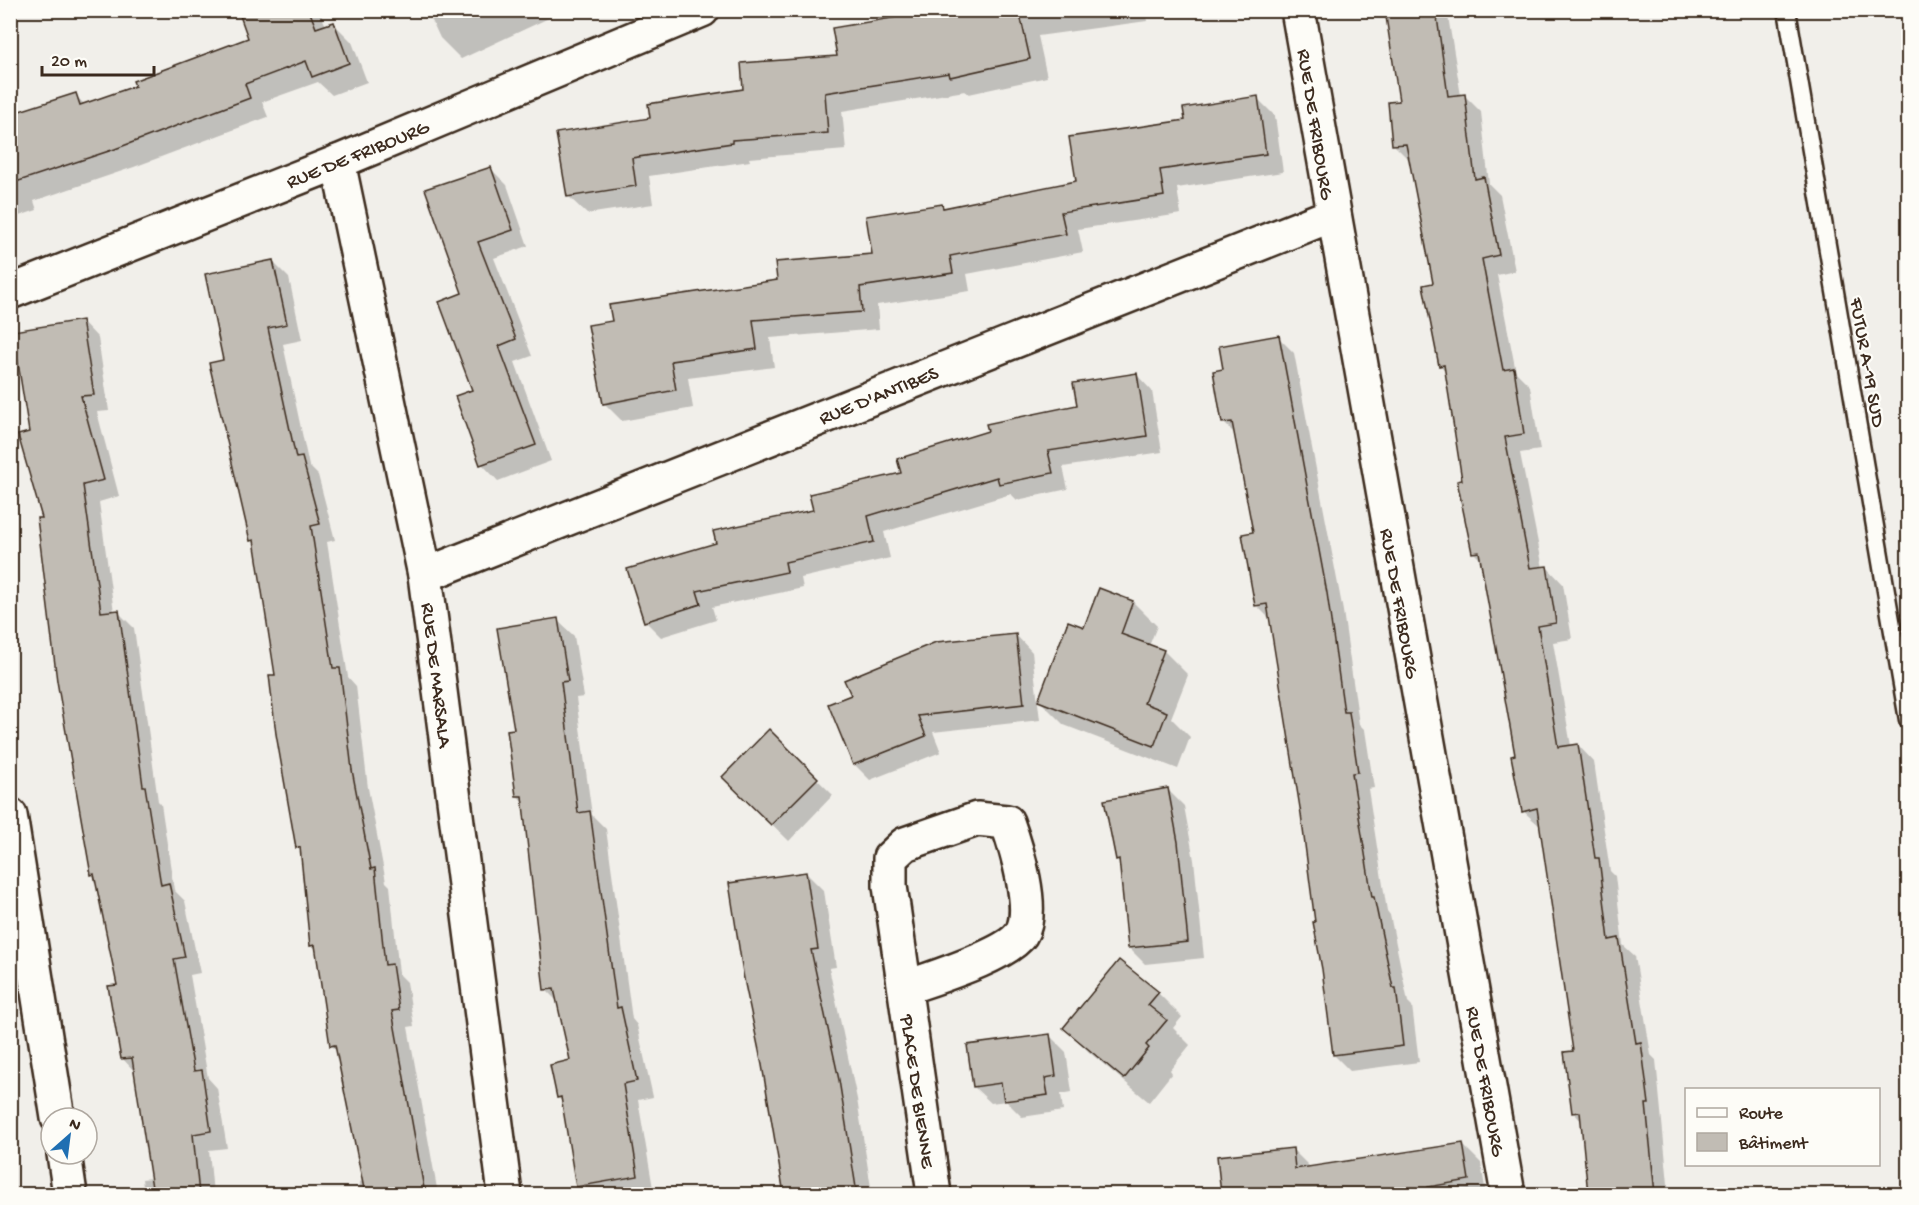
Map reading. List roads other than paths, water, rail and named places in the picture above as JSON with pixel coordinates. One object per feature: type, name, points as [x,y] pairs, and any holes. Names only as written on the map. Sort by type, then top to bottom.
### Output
[{"type":"street","name":"RUE DE FRIBOURG","points":[[10,292],[338,162],[638,22],[702,10]]},
{"type":"street","name":"RUE DE FRIBOURG","points":[[1298,10],[1332,215],[1508,1194]]},
{"type":"street","name":"RUE DE MARSALA","points":[[338,162],[425,575],[505,1194]]},
{"type":"street","name":"RUE D'ANTIBES","points":[[425,575],[1332,215]]},
{"type":"street","points":[[10,815],[56,1106]]},
{"type":"street","name":"PLACE DE BIENNE","points":[[905,988],[998,952],[1021,933],[1026,907],[1020,857],[1007,822],[977,819],[905,844],[890,858],[890,886],[934,1194]]},
{"type":"street","points":[[66,1166],[70,1194]]},
{"type":"lane","name":"FUTUR A-19 SUD","points":[[1787,10],[1908,720]]}]
